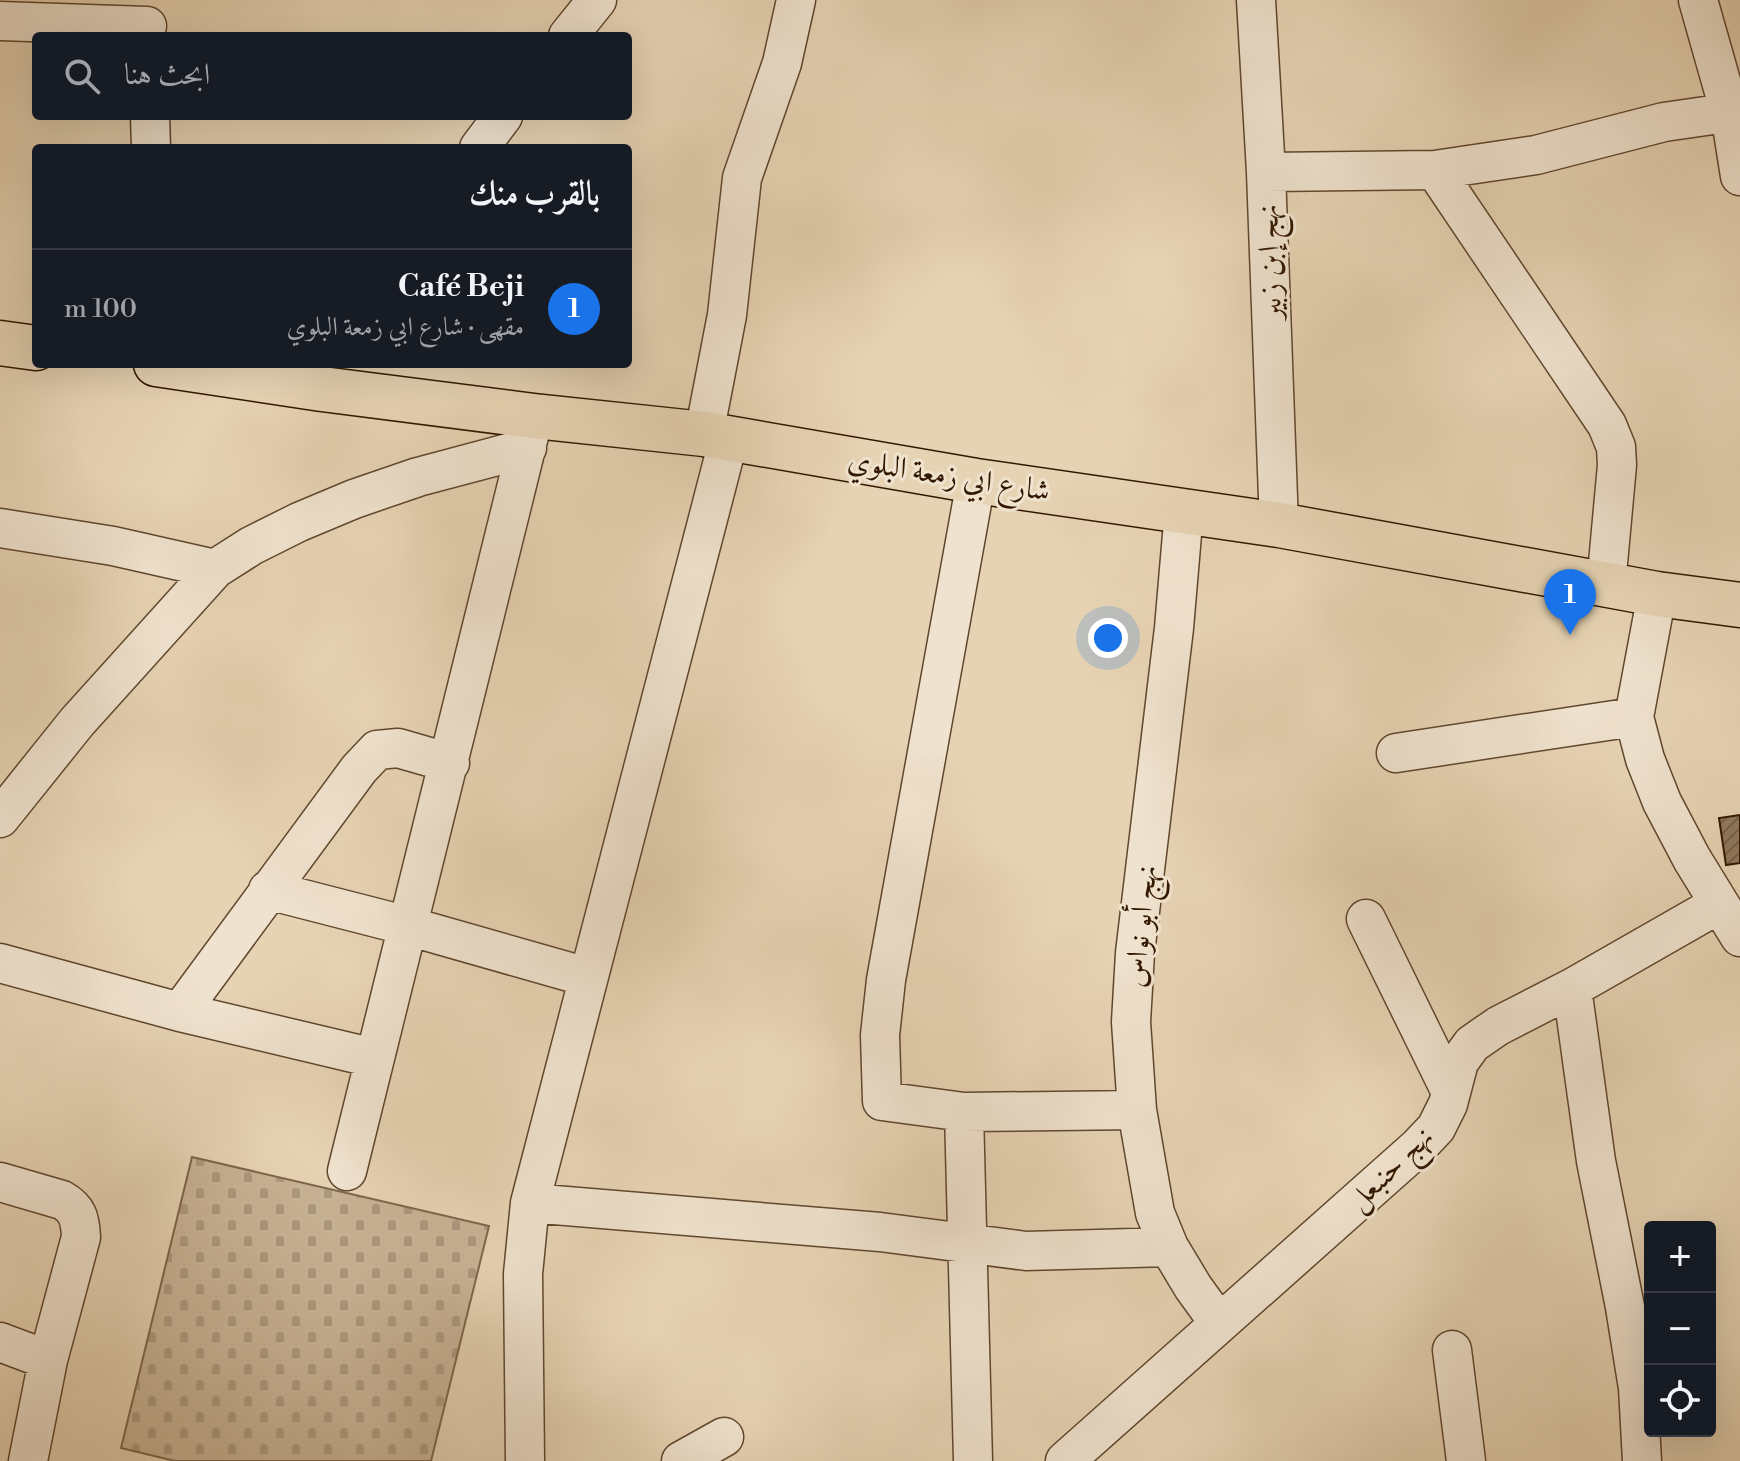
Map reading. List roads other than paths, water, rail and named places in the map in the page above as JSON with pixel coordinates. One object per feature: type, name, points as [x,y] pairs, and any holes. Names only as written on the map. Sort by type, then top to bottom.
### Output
[{"type":"main road","points":[[0,343],[32,347]]},
{"type":"main road","name":"شارع ابي زمعة البلوي","points":[[215,368],[330,376],[531,432],[716,436],[976,481],[1279,525],[1657,594],[1740,605]]},
{"type":"street","points":[[571,32],[597,0]]},
{"type":"street","points":[[525,1461],[523,1274],[530,1203],[716,436],[742,178],[782,63],[796,0]]},
{"type":"street","name":"نهج إبن زبير","points":[[1256,0],[1266,172],[1279,525]]},
{"type":"street","points":[[1698,0],[1735,112],[1740,176]]},
{"type":"street","points":[[0,21],[146,21]]},
{"type":"street","points":[[1266,172],[1435,170],[1536,155],[1664,122],[1735,112]]},
{"type":"street","points":[[150,120],[151,144]]},
{"type":"street","points":[[482,144],[500,120]]},
{"type":"street","points":[[1435,170],[1607,425],[1616,447],[1617,465],[1606,585]]},
{"type":"street","points":[[0,818],[77,722],[215,569],[251,546],[299,522],[531,432]]},
{"type":"street","points":[[347,1171],[531,432]]},
{"type":"street","points":[[976,481],[886,980],[880,1035],[882,1101],[964,1112],[1137,1110]]},
{"type":"street","name":"نهج أبو نواس","points":[[1184,511],[1174,628],[1135,953],[1131,1022],[1137,1110],[1155,1213],[1169,1247],[1219,1323]]},
{"type":"street","points":[[0,528],[113,546],[215,569]]},
{"type":"street","points":[[1657,594],[1634,717],[1645,759],[1662,802],[1740,937]]},
{"type":"street","points":[[1396,753],[1634,717]]},
{"type":"street","points":[[180,1012],[268,890],[359,769],[377,750],[398,748],[450,763]]},
{"type":"street","points":[[268,890],[587,977]]},
{"type":"street","name":"نهج حنبعل","points":[[1065,1461],[1417,1148],[1436,1128],[1459,1062],[1472,1044],[1498,1026],[1572,988],[1719,904]]},
{"type":"street","points":[[1366,919],[1451,1092]]},
{"type":"street","points":[[0,963],[180,1012],[374,1058]]},
{"type":"street","points":[[1572,988],[1596,1161],[1636,1374],[1642,1461]]},
{"type":"street","points":[[964,1112],[973,1461]]},
{"type":"street","points":[[0,1182],[62,1200],[80,1218],[81,1237],[48,1360],[28,1461]]},
{"type":"street","points":[[530,1203],[880,1232],[1026,1251],[1169,1247]]},
{"type":"street","points":[[0,1342],[48,1360]]},
{"type":"street","points":[[1452,1350],[1466,1461]]},
{"type":"street","points":[[681,1461],[724,1437]]},
{"type":"place","name":"Café Beji","points":[[1570,635]]}]
